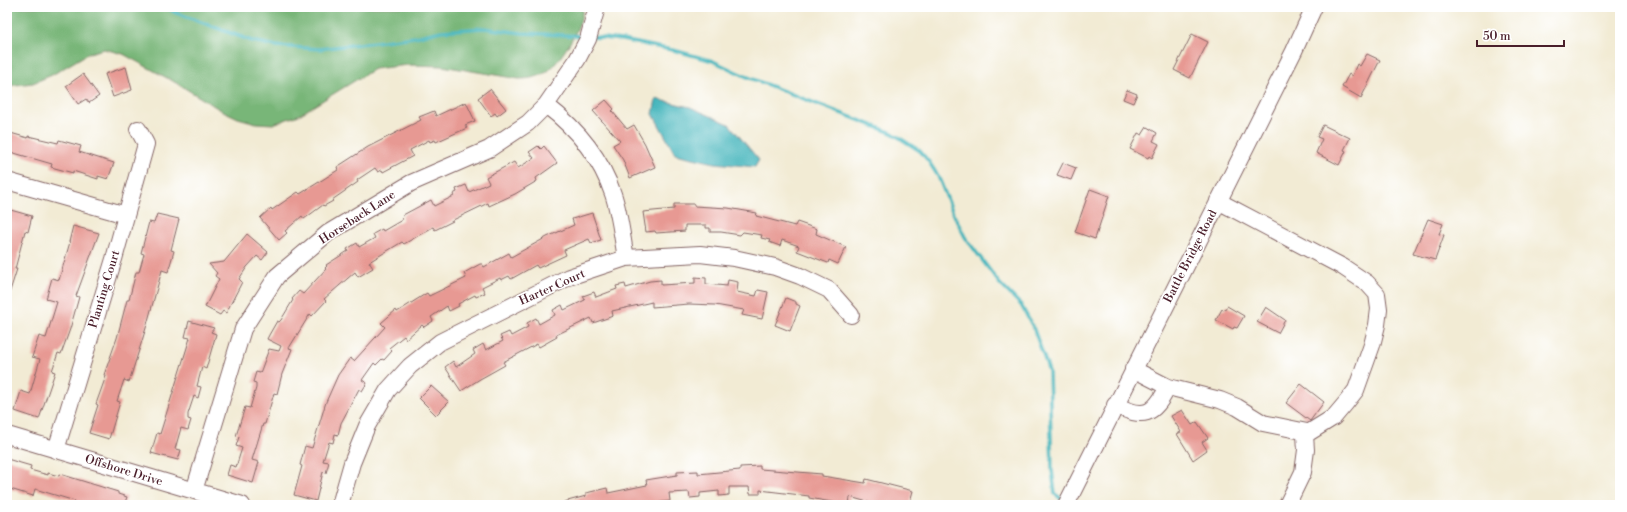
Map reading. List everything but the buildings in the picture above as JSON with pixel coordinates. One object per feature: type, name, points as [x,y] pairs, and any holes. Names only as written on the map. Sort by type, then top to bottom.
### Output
[{"type":"street","name":"Horseback Lane","points":[[194,491],[243,329],[277,276],[328,233],[411,183],[489,149],[528,123],[546,105],[577,60],[588,39],[597,7]]},
{"type":"street","name":"Battle Bridge Road","points":[[1066,505],[1294,51],[1314,7]]},
{"type":"street","points":[[546,105],[564,119],[595,155],[614,194],[626,258]]},
{"type":"street","name":"Planting Court","points":[[56,450],[146,144],[138,129]]},
{"type":"street","points":[[7,181],[126,215]]},
{"type":"street","points":[[1134,369],[1168,387],[1220,400],[1237,407],[1272,426],[1293,428],[1307,432],[1334,417],[1356,390],[1372,345],[1377,325],[1379,309],[1377,294],[1367,283],[1343,267],[1218,201]]},
{"type":"street","name":"Harter Court","points":[[340,505],[352,463],[367,426],[388,390],[410,366],[440,342],[469,326],[569,277],[626,258],[700,254],[734,258],[775,267],[800,276],[829,290],[851,315]]},
{"type":"street","points":[[1115,406],[1136,413],[1148,413],[1158,405],[1168,387]]},
{"type":"street","points":[[1287,505],[1294,498],[1303,472],[1306,450],[1305,439],[1307,432]]},
{"type":"street","name":"Offshore Drive","points":[[7,435],[242,505]]},
{"type":"green space","points":[[7,7],[582,7],[582,13],[580,22],[571,41],[559,59],[548,71],[538,76],[519,79],[442,66],[408,65],[374,69],[299,115],[273,124],[256,123],[238,118],[219,109],[178,84],[123,54],[104,49],[89,53],[52,75],[33,83],[7,86]]},
{"type":"water","points":[[656,99],[690,107],[729,124],[759,160],[755,167],[715,163],[675,154],[653,114]]},
{"type":"waterway","points":[[167,7],[174,12],[252,41],[276,46],[319,49],[415,37],[441,31],[484,28],[522,33],[585,36]]},
{"type":"waterway","points":[[593,37],[622,40],[677,51],[713,61],[745,76],[892,133],[920,151],[938,176],[953,213],[965,237],[1000,284],[1021,305],[1033,327],[1049,371],[1052,470],[1055,494],[1063,500]]}]
